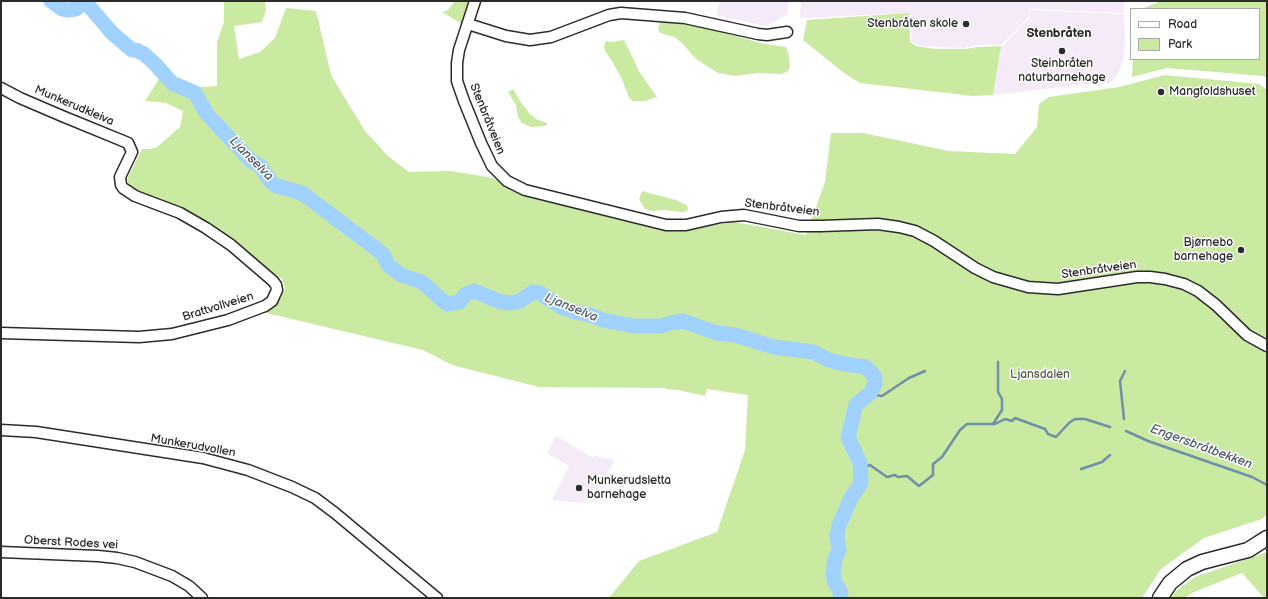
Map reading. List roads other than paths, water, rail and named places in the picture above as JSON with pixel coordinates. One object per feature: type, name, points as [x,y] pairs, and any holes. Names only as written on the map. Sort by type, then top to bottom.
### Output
[{"type":"street","name":"Stenbråtveien","points":[[474,1],[459,50],[457,80],[481,143],[492,166],[507,180],[525,190],[666,225],[686,225],[721,217],[744,215],[799,226],[878,224],[899,227],[915,231],[934,241],[975,268],[993,277],[1028,287],[1058,288],[1137,277],[1165,279],[1184,284],[1198,291],[1216,305],[1247,335],[1267,346]]},
{"type":"street","points":[[468,24],[512,37],[530,40],[551,37],[609,15],[621,13],[685,18],[758,34],[767,35],[787,32]]},
{"type":"street","name":"Munkerudkleiva","points":[[1,88],[65,118],[124,141],[131,148],[132,152]]},
{"type":"street","name":"Brattvollveien","points":[[1,333],[159,336],[228,320],[265,306],[272,301],[277,290],[273,281],[230,245],[206,228],[180,213],[130,193],[123,188],[120,177],[132,152]]},
{"type":"street","name":"Munkerudvollen","points":[[1,430],[36,432],[203,458],[248,470],[292,486],[314,498],[335,513],[437,598]]},
{"type":"street","points":[[1160,598],[1170,583],[1187,569],[1202,562],[1248,550],[1267,538]]},
{"type":"street","name":"Oberst Rodes vei","points":[[1,552],[98,556],[135,562],[172,576],[189,586],[202,598]]},
{"type":"waterway","name":"Ljanselva","points":[[51,1],[62,9],[67,10],[76,9],[82,3],[89,6],[112,33],[132,50],[136,50],[144,54],[172,83],[195,93],[207,114],[250,160],[260,166],[271,182],[277,186],[302,193],[383,254],[388,265],[401,275],[422,282],[448,304],[459,302],[466,294],[474,291],[501,302],[511,303],[520,301],[533,292],[540,293],[561,307],[603,320],[634,326],[661,326],[683,321],[717,333],[735,335],[774,347],[813,352],[829,360],[865,367],[875,378],[875,384],[871,392],[856,405],[848,437],[860,463],[861,483],[851,498],[839,525],[837,536],[839,550],[835,559],[833,574],[835,583],[841,592],[840,598]]},
{"type":"waterway","points":[[993,424],[1002,410],[1002,399],[998,392],[998,362]]},
{"type":"waterway","points":[[869,394],[882,396],[909,378],[925,371]]},
{"type":"waterway","points":[[1124,419],[1120,381],[1125,371]]},
{"type":"waterway","name":"Engersbråtbekken","points":[[861,469],[870,465],[887,477],[895,475],[898,477],[907,476],[919,486],[933,475],[933,464],[942,457],[960,430],[967,424],[995,424],[1005,419],[1012,421],[1015,418],[1045,429],[1048,434],[1056,437],[1069,423],[1075,419],[1085,419],[1110,427]]},
{"type":"waterway","name":"Engersbråtbekken","points":[[1126,431],[1148,441],[1252,477],[1267,485]]},
{"type":"waterway","points":[[1081,469],[1102,462],[1110,455]]},
{"type":"place","name":"Stenbråten skole","points":[[966,24]]},
{"type":"place","name":"Steinbråten naturbarnehage","points":[[1062,51]]},
{"type":"place","name":"Mangfoldshuset","points":[[1161,92]]},
{"type":"place","name":"Bjørnebo barnehage","points":[[1241,250]]},
{"type":"place","name":"Munkerudsletta barnehage","points":[[579,488]]},
{"type":"district","name":"Stenbråten","points":[[1059,34]]},
{"type":"park label","name":"Ljansdalen","points":[[1040,375]]}]
